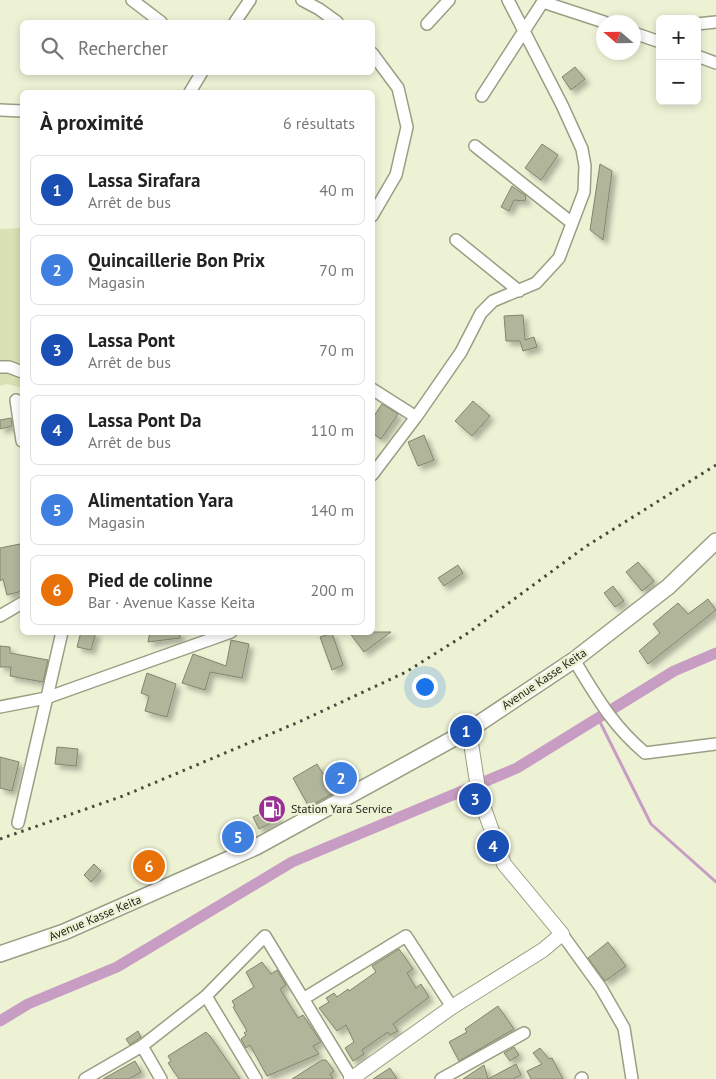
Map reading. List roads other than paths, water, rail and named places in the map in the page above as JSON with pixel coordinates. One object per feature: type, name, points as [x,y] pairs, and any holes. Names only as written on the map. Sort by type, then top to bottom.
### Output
[{"type":"main road","name":"Avenue Kasse Keita","points":[[0,954],[64,932],[256,848],[469,730],[574,660],[668,588],[716,541]]},
{"type":"street","points":[[132,0],[157,20]]},
{"type":"street","points":[[236,20],[250,0]]},
{"type":"street","points":[[302,0],[334,20]]},
{"type":"street","points":[[426,24],[449,0]]},
{"type":"street","points":[[375,471],[416,417],[461,352],[481,313],[493,301],[536,283],[559,258],[584,192],[586,166],[582,149],[508,0]]},
{"type":"street","points":[[482,96],[544,1],[596,19]]},
{"type":"street","points":[[701,24],[716,22]]},
{"type":"street","points":[[641,35],[656,40]]},
{"type":"street","points":[[375,57],[398,88],[407,127],[396,175],[375,211]]},
{"type":"street","points":[[701,57],[716,62]]},
{"type":"street","points":[[191,90],[200,75]]},
{"type":"street","points":[[0,110],[20,111]]},
{"type":"street","points":[[476,146],[572,223]]},
{"type":"street","points":[[456,240],[520,291]]},
{"type":"street","points":[[0,368],[9,367],[20,371]]},
{"type":"street","points":[[375,391],[416,417]]},
{"type":"street","points":[[16,400],[20,427]]},
{"type":"street","points":[[0,616],[20,604]]},
{"type":"street","points":[[18,823],[61,635]]},
{"type":"street","points":[[0,707],[46,698],[223,635]]},
{"type":"street","points":[[574,660],[602,707],[622,734],[645,753],[716,744]]},
{"type":"street","points":[[469,730],[479,795],[504,864],[562,934],[601,988],[624,1028],[632,1079]]},
{"type":"street","points":[[85,1079],[142,1046],[206,996],[265,936],[351,1079],[452,1007],[543,950],[562,934]]},
{"type":"street","points":[[303,999],[406,936],[452,1007]]},
{"type":"street","points":[[206,996],[256,1079]]},
{"type":"street","points":[[441,1079],[524,1033]]},
{"type":"street","points":[[142,1046],[161,1079]]},
{"type":"waterway","points":[[0,1021],[28,1004],[117,967],[292,862],[517,768],[674,671],[716,653]]},
{"type":"waterway","points":[[598,718],[651,824],[716,882]]},
{"type":"railway","points":[[0,839],[123,796],[301,721],[406,672],[468,633],[585,547],[716,465]]},
{"type":"place","name":"Lassa Sirafara","points":[[466,731]]},
{"type":"place","name":"Quincaillerie Bon Prix","points":[[341,778]]},
{"type":"place","name":"Lassa Pont","points":[[475,799]]},
{"type":"place","name":"Station Yara Service","points":[[272,809]]},
{"type":"place","name":"Alimentation Yara","points":[[238,837]]},
{"type":"place","name":"Lassa Pont Da","points":[[493,846]]},
{"type":"place","name":"Pied de colinne","points":[[149,866]]}]
